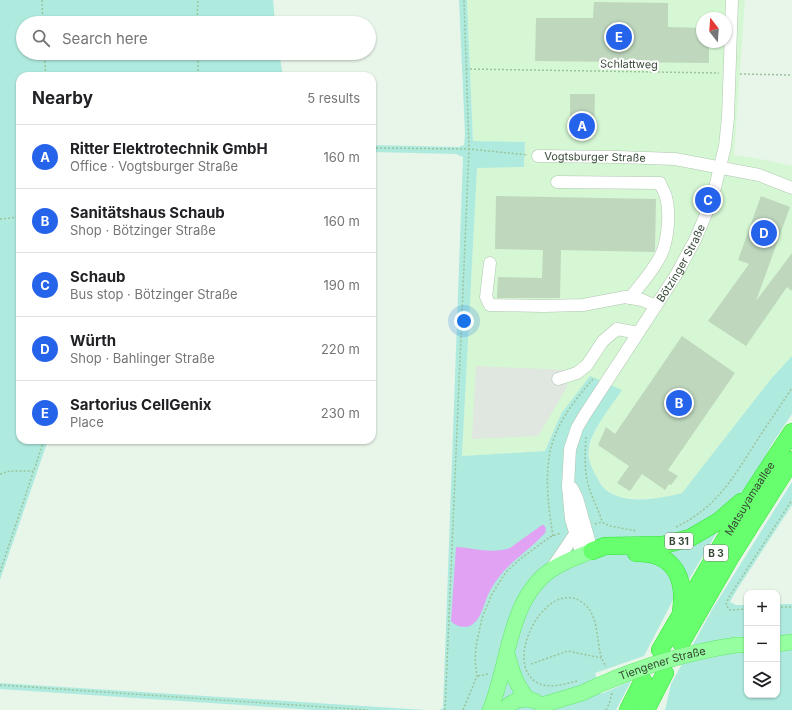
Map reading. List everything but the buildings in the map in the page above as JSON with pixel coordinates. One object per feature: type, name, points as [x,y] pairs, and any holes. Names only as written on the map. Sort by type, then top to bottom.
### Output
[{"type":"highway","name":"Matsuyamaallee","points":[[660,650],[752,493],[792,432]]},
{"type":"highway","name":"Matsuyamaallee","points":[[681,643],[730,558],[792,460]]},
{"type":"highway","name":"B 31","points":[[587,553],[605,546],[663,545],[690,538],[719,521],[752,493]]},
{"type":"highway","points":[[587,553],[639,553],[653,555],[670,562],[682,586],[683,598],[680,614]]},
{"type":"highway","points":[[628,710],[655,680]]},
{"type":"highway","points":[[646,710],[655,680]]},
{"type":"highway","points":[[655,680],[658,710]]},
{"type":"main road","name":"B 31","points":[[490,710],[495,699],[495,673],[507,653],[516,617],[522,605],[537,583],[550,571],[567,560],[587,553]]},
{"type":"main road","points":[[780,644],[792,642]]},
{"type":"main road","name":"Tiengener Straße","points":[[528,699],[545,708],[582,686],[599,685],[628,672],[686,655],[742,645]]},
{"type":"main road","points":[[507,653],[520,691],[528,699]]},
{"type":"main road","name":"B 31","points":[[495,673],[506,707],[520,700],[528,699]]},
{"type":"main road","name":"Tiengener Straße","points":[[564,710],[582,686]]},
{"type":"street","name":"Bötzinger Straße","points":[[587,553],[575,534],[571,519],[568,479],[570,449],[577,428],[613,370],[676,275],[704,221],[712,200],[725,146],[728,118],[732,0]]},
{"type":"street","name":"Vogtsburger Straße","points":[[538,156],[618,156],[675,159],[759,175],[792,188]]},
{"type":"street","points":[[557,182],[660,183],[666,195],[668,223],[666,241],[661,255],[648,276],[630,298]]},
{"type":"street","points":[[490,263],[486,297],[490,305],[582,305],[625,297],[642,300],[656,306]]},
{"type":"street","points":[[558,379],[577,374],[587,365],[603,342],[617,329],[638,333]]},
{"type":"street","name":"Bötzinger Straße","points":[[568,479],[577,498],[587,553]]},
{"type":"street","points":[[550,571],[575,534]]},
{"type":"path","points":[[42,0],[43,16]]},
{"type":"path","points":[[197,16],[198,0]]},
{"type":"path","points":[[445,710],[469,149],[464,0]]},
{"type":"path","points":[[45,60],[46,72]]},
{"type":"path","points":[[198,60],[198,72]]},
{"type":"path","name":"Schlattweg","points":[[466,69],[792,75]]},
{"type":"path","points":[[376,148],[469,149]]},
{"type":"path","name":"Vogtsburger Straße","points":[[469,149],[538,156]]},
{"type":"path","points":[[0,219],[16,218]]},
{"type":"path","points":[[676,527],[690,520],[707,508],[718,497],[733,478],[792,388]]},
{"type":"path","points":[[586,434],[585,470],[588,485],[600,513],[602,522]]},
{"type":"path","points":[[0,572],[43,444]]},
{"type":"path","points":[[0,474],[10,471],[33,471]]},
{"type":"path","points":[[744,609],[729,610],[726,604],[729,597],[792,500]]},
{"type":"path","points":[[595,524],[602,522],[610,526],[638,532]]},
{"type":"path","points":[[463,710],[477,676],[475,660],[476,646],[482,618],[492,594],[506,572],[550,537],[561,534]]},
{"type":"path","points":[[582,686],[539,684],[529,677],[524,661],[526,640],[539,615],[555,600],[564,597],[574,598],[583,602],[590,610],[598,630],[601,658],[606,667]]},
{"type":"path","points":[[780,607],[792,607]]},
{"type":"path","points":[[531,664],[568,651],[601,658]]},
{"type":"path","points":[[477,676],[495,673]]},
{"type":"path","points":[[0,685],[368,710]]},
{"type":"path","points":[[606,710],[613,691]]},
{"type":"shaded area","points":[[0,0],[273,0],[274,16],[16,16],[16,60],[280,60],[282,72],[16,72],[16,444],[47,444],[0,580]]},
{"type":"shaded area","points":[[459,0],[467,0],[473,141],[525,142],[524,167],[477,168],[462,456],[545,451],[561,414],[590,376],[622,390],[598,426],[589,448],[589,459],[591,465],[602,486],[610,493],[619,497],[630,499],[652,499],[682,493],[770,380],[792,356],[792,414],[772,444],[749,487],[720,527],[685,586],[674,596],[644,656],[595,673],[601,694],[631,681],[616,710],[439,710],[443,708],[463,157],[456,154],[376,152],[376,145],[459,147],[464,145],[465,135]]},
{"type":"shaded area","points":[[467,0],[745,0],[734,155],[792,166],[792,356],[770,380],[682,493],[664,498],[638,499],[617,497],[603,487],[589,464],[589,448],[593,435],[600,423],[561,414],[545,451],[462,456],[477,167],[524,167],[525,143],[473,141]]},
{"type":"shaded area","points":[[476,366],[567,370],[567,387],[538,436],[472,439]]},
{"type":"shaded area","points":[[792,482],[792,505],[730,602],[736,605],[744,605],[744,698],[780,698],[780,604],[792,604],[792,710],[665,710],[671,684],[713,608]]},
{"type":"shaded area","points":[[544,525],[546,529],[545,533],[502,574],[490,591],[476,621],[471,626],[465,627],[453,623],[451,621],[456,547],[490,551],[503,550],[510,548]]},
{"type":"shaded area","points":[[0,683],[426,710],[315,710],[0,689]]},
{"type":"place","name":"Sartorius CellGenix","points":[[619,37]]},
{"type":"place","name":"Ritter Elektrotechnik GmbH","points":[[582,126]]},
{"type":"place","name":"Schaub","points":[[708,200]]},
{"type":"place","name":"Würth","points":[[764,233]]},
{"type":"place","name":"Sanitätshaus Schaub","points":[[679,403]]}]
